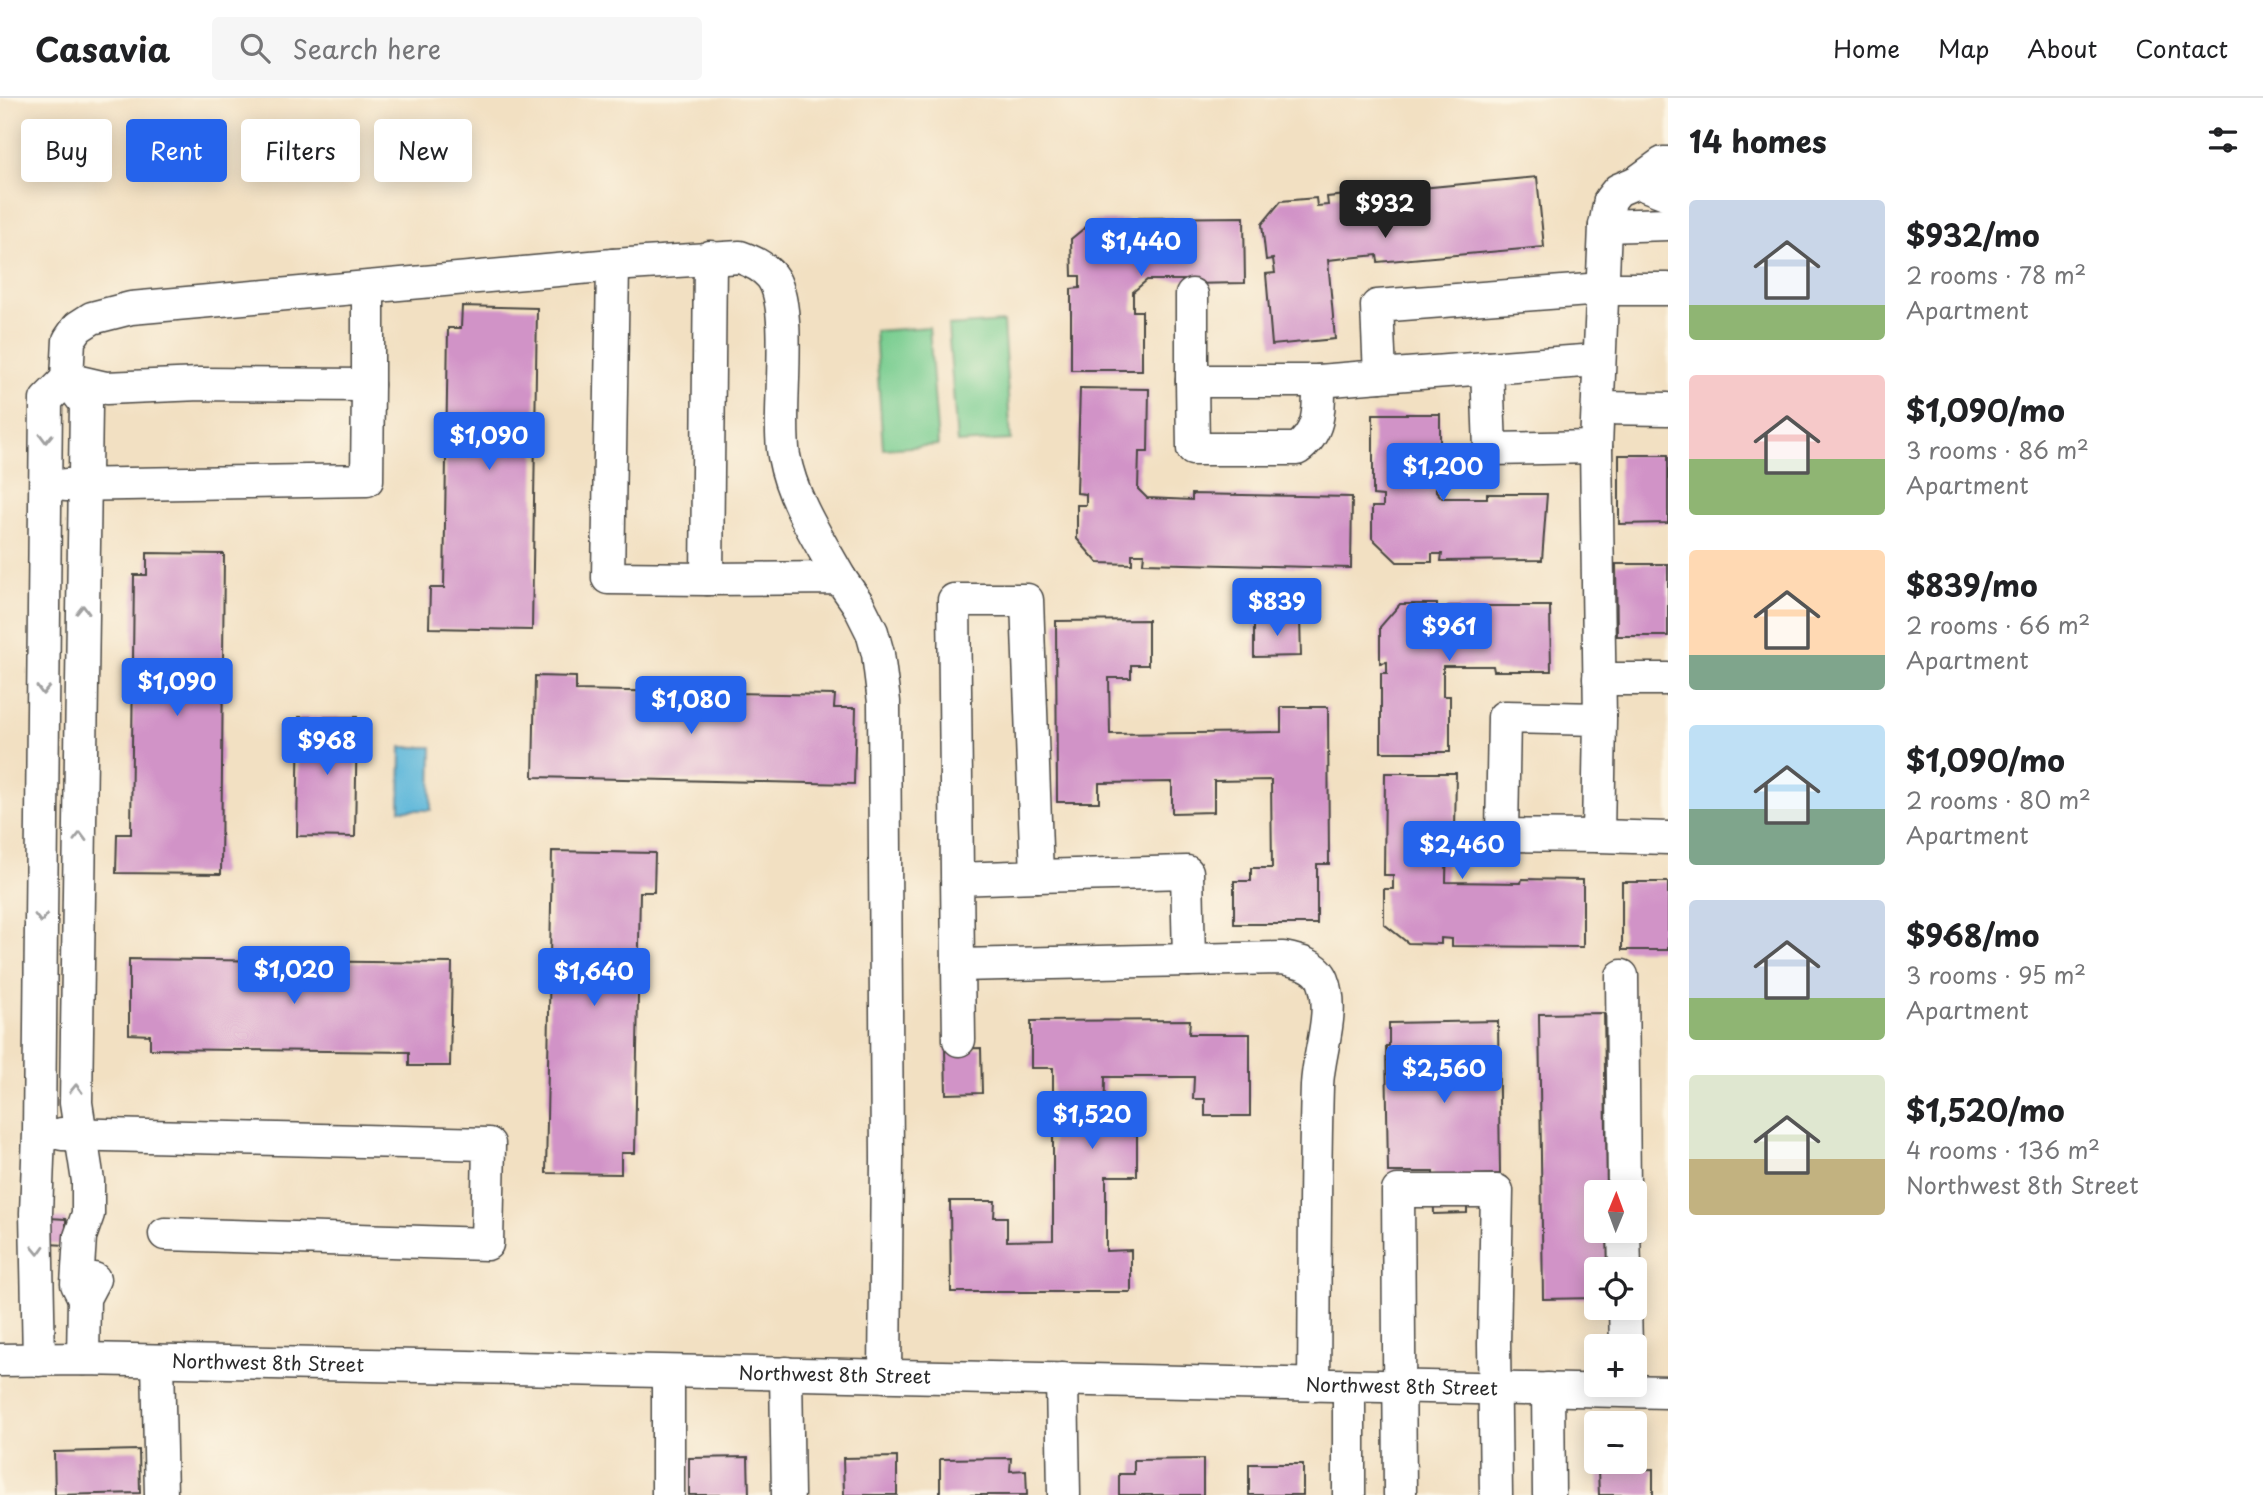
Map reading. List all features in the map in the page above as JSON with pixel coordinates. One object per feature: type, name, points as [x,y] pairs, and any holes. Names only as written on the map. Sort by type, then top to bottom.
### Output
[{"type":"street","points":[[1598,836],[1600,719],[1596,447],[1605,226],[1610,200],[1618,190],[1637,182],[1663,163],[1668,163]]},
{"type":"street","points":[[1637,182],[1668,194]]},
{"type":"street","points":[[1605,226],[1668,224]]},
{"type":"street","points":[[707,579],[710,257]]},
{"type":"street","points":[[88,1214],[88,1181],[76,1103],[86,404],[67,379],[69,340],[78,327],[92,318],[131,308],[613,265],[740,257],[757,263],[771,276],[783,303],[781,429],[784,457],[792,486],[840,578],[858,604],[872,632],[878,654],[884,702],[887,1077],[885,1376]]},
{"type":"street","points":[[613,265],[608,578],[840,578]]},
{"type":"street","points":[[45,485],[368,480],[368,288]]},
{"type":"street","points":[[1380,376],[1377,306],[1602,289],[1668,289]]},
{"type":"street","points":[[1192,295],[1193,449],[1297,449],[1306,443],[1319,421],[1319,381]]},
{"type":"street","points":[[1192,382],[1319,381],[1598,360]]},
{"type":"street","points":[[1487,368],[1490,449],[1596,447]]},
{"type":"street","points":[[67,379],[106,388],[200,384],[368,385]]},
{"type":"street","points":[[39,1360],[36,1213],[46,401],[67,379]]},
{"type":"street","points":[[1598,408],[1668,409]]},
{"type":"street","points":[[959,1040],[954,600],[1027,600],[1037,876]]},
{"type":"street","points":[[44,651],[82,651]]},
{"type":"street","points":[[1599,679],[1668,679]]},
{"type":"street","points":[[1600,719],[1504,716],[1502,835],[1668,838]]},
{"type":"street","points":[[42,777],[81,778]]},
{"type":"street","points":[[957,879],[1187,872],[1189,960]]},
{"type":"street","points":[[958,965],[1283,958],[1301,962],[1322,977],[1327,1009],[1317,1085],[1314,1385]]},
{"type":"street","points":[[1622,976],[1624,1180]]},
{"type":"street","points":[[39,1133],[489,1144],[487,1244],[166,1234]]},
{"type":"street","points":[[1401,1495],[1398,1191],[1497,1191],[1496,1495]]},
{"type":"street","points":[[36,1213],[50,1200],[61,1199],[88,1214],[102,1234],[99,1269],[84,1298],[83,1359]]},
{"type":"street","name":"Northwest 8th Street","points":[[0,1360],[83,1359],[1584,1389]]},
{"type":"street","points":[[158,1361],[161,1495]]},
{"type":"street","points":[[668,1372],[668,1495]]},
{"type":"street","points":[[786,1373],[788,1495]]},
{"type":"street","points":[[1062,1379],[1064,1495]]},
{"type":"street","points":[[1349,1386],[1349,1495]]},
{"type":"street","points":[[1548,1389],[1549,1495]]},
{"type":"street","name":"Northwest 8th Street","points":[[1647,1390],[1668,1392]]},
{"type":"green space","points":[[1003,322],[1011,440],[957,443],[948,326]]},
{"type":"green space","points":[[929,327],[938,445],[883,449],[875,331]]},
{"type":"water","points":[[401,747],[432,747],[431,810],[400,810]]},
{"type":"building","points":[[1537,177],[1544,247],[1378,262],[1377,255],[1328,260],[1335,339],[1272,345],[1266,274],[1275,273],[1273,259],[1266,260],[1262,224],[1281,201],[1316,198],[1317,206],[1328,205],[1327,197]]},
{"type":"building","points":[[1244,217],[1245,283],[1187,284],[1187,280],[1147,280],[1133,292],[1133,311],[1142,311],[1142,370],[1071,370],[1071,289],[1080,288],[1080,276],[1072,276],[1071,239],[1093,221],[1128,220],[1128,226],[1138,226],[1138,218]]},
{"type":"building","points":[[462,306],[537,308],[532,630],[429,628],[430,588],[444,588],[448,328],[461,328]]},
{"type":"building","points":[[1080,388],[1149,389],[1148,452],[1139,452],[1138,489],[1147,498],[1192,500],[1192,494],[1352,497],[1351,568],[1143,563],[1144,554],[1132,554],[1132,564],[1098,563],[1077,539],[1077,505],[1086,505],[1086,494],[1077,493]]},
{"type":"building","points":[[1373,414],[1440,414],[1440,472],[1435,472],[1436,491],[1442,498],[1487,498],[1487,494],[1547,494],[1542,560],[1441,561],[1442,554],[1432,554],[1432,562],[1397,562],[1372,538],[1372,507],[1383,507],[1383,496],[1373,495]]},
{"type":"building","points":[[1619,455],[1668,455],[1668,523],[1619,524]]},
{"type":"building","points":[[147,553],[224,554],[221,874],[116,873],[117,834],[131,834],[134,575],[147,575]]},
{"type":"building","points":[[1616,564],[1668,564],[1668,636],[1617,636]]},
{"type":"building","points":[[1400,604],[1437,604],[1437,611],[1448,610],[1448,606],[1550,606],[1551,671],[1494,671],[1493,666],[1443,666],[1443,696],[1450,696],[1450,752],[1381,752],[1381,673],[1387,673],[1387,662],[1380,663],[1380,627]]},
{"type":"building","points":[[1300,619],[1301,656],[1254,657],[1254,620]]},
{"type":"building","points":[[1148,620],[1148,665],[1131,665],[1131,678],[1109,678],[1110,734],[1281,732],[1281,707],[1328,707],[1329,864],[1317,864],[1317,924],[1234,924],[1234,881],[1251,881],[1251,868],[1272,868],[1271,780],[1214,781],[1214,812],[1172,813],[1172,782],[1099,783],[1099,802],[1057,802],[1056,621]]},
{"type":"building","points":[[535,676],[576,677],[576,690],[835,695],[834,708],[856,708],[854,784],[533,777]]},
{"type":"building","points":[[299,717],[357,717],[355,837],[297,836]]},
{"type":"building","points":[[1385,773],[1456,773],[1455,831],[1447,831],[1446,882],[1583,880],[1583,947],[1452,946],[1452,939],[1441,938],[1441,944],[1408,943],[1384,924],[1384,889],[1393,889],[1393,875],[1384,875]]},
{"type":"building","points":[[552,851],[655,853],[654,892],[640,892],[635,1153],[621,1153],[621,1174],[546,1173]]},
{"type":"building","points":[[1622,882],[1668,882],[1668,950],[1622,950]]},
{"type":"building","points":[[129,959],[452,963],[450,1066],[409,1066],[409,1052],[150,1049],[150,1035],[129,1034]]},
{"type":"building","points":[[1604,1013],[1607,1180],[1584,1180],[1584,1243],[1607,1243],[1608,1257],[1584,1257],[1584,1298],[1543,1299],[1539,1014]]},
{"type":"building","points":[[1190,1020],[1189,1034],[1250,1034],[1250,1116],[1205,1116],[1205,1099],[1193,1099],[1194,1077],[1105,1077],[1104,1135],[1137,1135],[1137,1176],[1106,1176],[1106,1251],[1131,1250],[1131,1292],[951,1292],[950,1201],[995,1201],[994,1217],[1007,1217],[1007,1241],[1053,1240],[1053,1068],[1031,1068],[1031,1021]]},
{"type":"building","points":[[1498,1021],[1500,1174],[1467,1175],[1467,1213],[1434,1214],[1433,1172],[1388,1172],[1386,1046],[1389,1046],[1389,1023]]},
{"type":"building","points":[[981,1048],[982,1093],[946,1094],[945,1049]]},
{"type":"building","points":[[49,1218],[66,1219],[66,1245],[48,1244]]},
{"type":"building","points":[[139,1450],[140,1493],[55,1495],[54,1452]]},
{"type":"building","points":[[748,1457],[749,1495],[689,1495],[689,1458]]},
{"type":"building","points":[[897,1457],[897,1495],[844,1495],[843,1458]]},
{"type":"building","points":[[1011,1458],[1010,1471],[1026,1470],[1027,1495],[940,1495],[940,1459]]},
{"type":"building","points":[[1203,1459],[1203,1495],[1119,1495],[1119,1474],[1134,1474],[1134,1460]]},
{"type":"building","points":[[1249,1464],[1303,1464],[1303,1495],[1249,1495]]},
{"type":"building","points":[[1647,1469],[1653,1469],[1653,1495],[1599,1495],[1598,1474],[1647,1474]]}]
